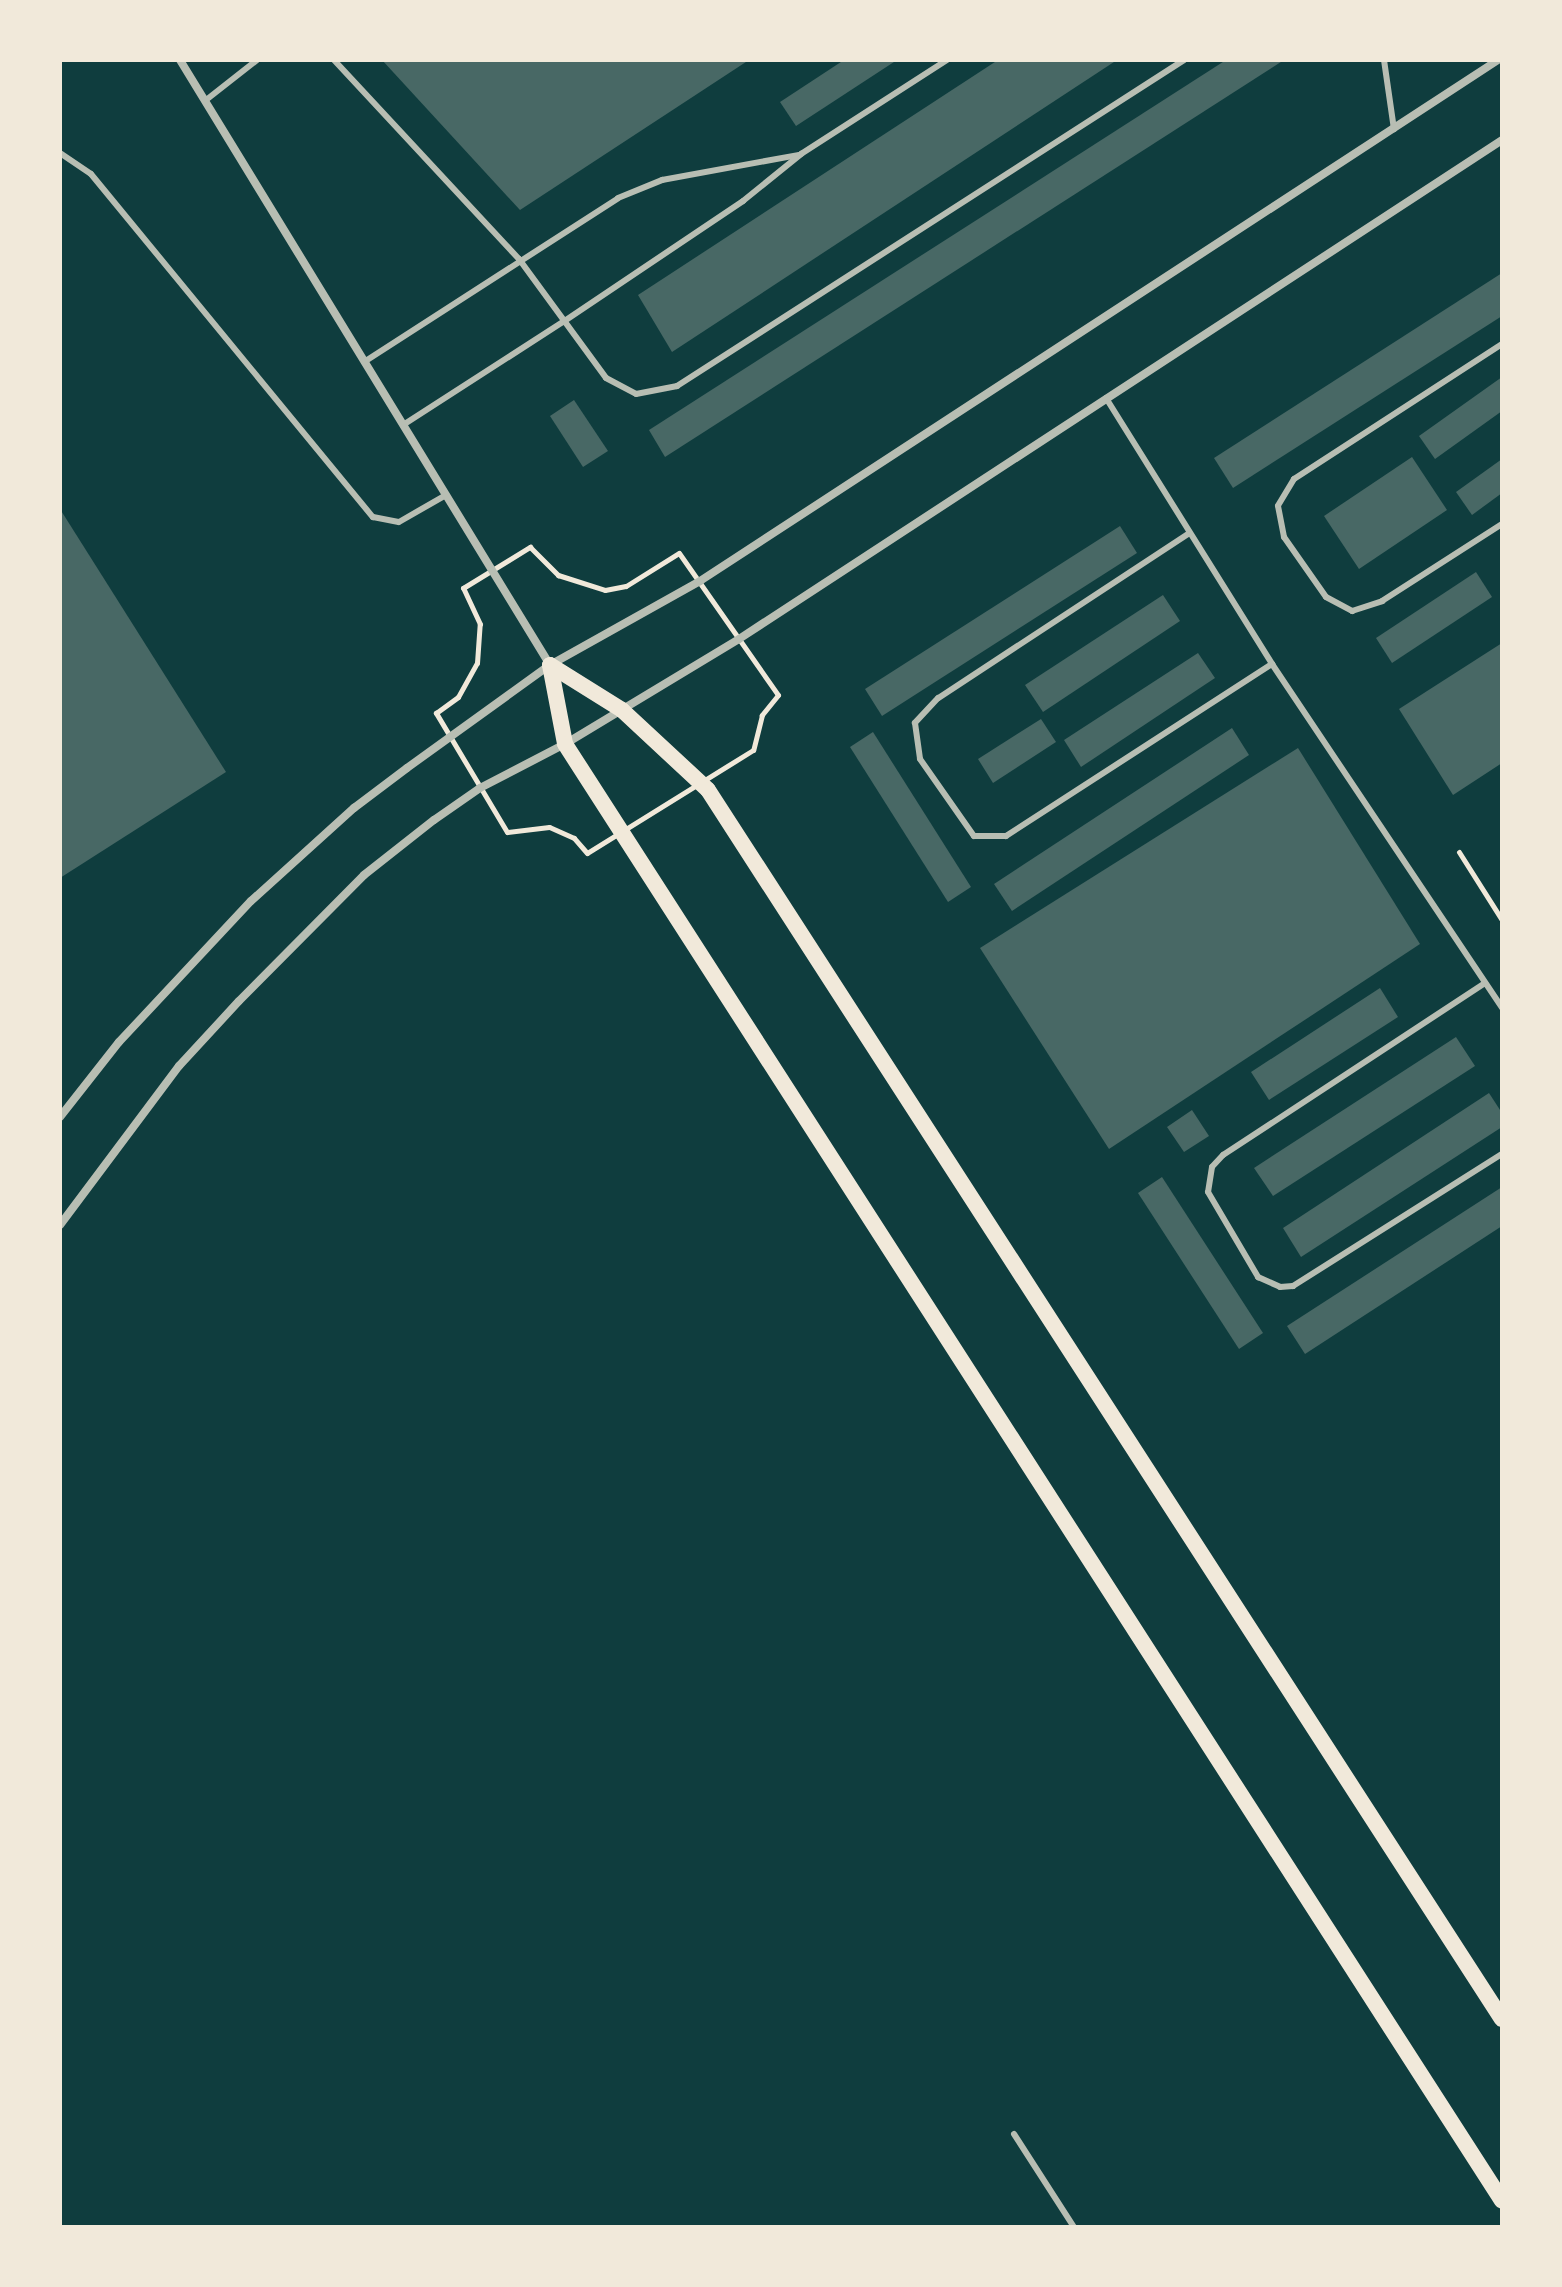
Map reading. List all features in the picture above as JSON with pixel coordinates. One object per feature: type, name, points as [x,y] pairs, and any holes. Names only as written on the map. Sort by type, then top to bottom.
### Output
[{"type":"main road","points":[[550,665],[622,710],[708,790],[1502,2019]]},
{"type":"main road","points":[[550,665],[565,744],[1502,2201]]},
{"type":"street","points":[[180,60],[550,665]]},
{"type":"street","points":[[60,1117],[165,991],[300,854],[354,808],[550,665],[700,581],[1498,60]]},
{"type":"street","points":[[60,1225],[179,1066],[313,924],[434,820],[480,788],[622,710],[1502,140]]},
{"type":"lane","points":[[206,100],[257,60]]},
{"type":"lane","points":[[334,60],[519,259],[563,322],[616,387],[636,394],[677,386],[1184,60]]},
{"type":"lane","points":[[403,425],[563,322],[743,201],[801,154],[947,60]]},
{"type":"lane","points":[[1384,60],[1394,129]]},
{"type":"lane","points":[[60,153],[91,174],[373,517],[399,522],[446,495]]},
{"type":"lane","points":[[364,362],[519,259],[639,188],[801,154]]},
{"type":"lane","points":[[1502,344],[1294,479],[1278,506],[1284,537],[1326,597],[1352,611],[1382,601],[1502,524]]},
{"type":"lane","points":[[1106,398],[1188,534],[1272,664],[1502,1008]]},
{"type":"lane","points":[[1188,534],[931,704],[915,723],[920,759],[974,836],[1006,836],[1272,664]]},
{"type":"lane","points":[[1485,983],[1223,1155],[1212,1167],[1208,1192],[1258,1277],[1280,1287],[1293,1286],[1502,1154]]},
{"type":"lane","points":[[1014,2134],[1074,2227]]},
{"type":"path","points":[[1459,852],[1502,920]]},
{"type":"building","points":[[382,60],[749,60],[520,210]]},
{"type":"building","points":[[844,60],[897,60],[796,126],[780,102]]},
{"type":"building","points":[[998,60],[1117,60],[672,352],[638,295]]},
{"type":"building","points":[[1226,60],[1284,60],[665,457],[649,430]]},
{"type":"building","points":[[1502,273],[1502,316],[1233,488],[1214,458]]},
{"type":"building","points":[[1502,377],[1502,411],[1435,459],[1419,436]]},
{"type":"building","points":[[574,400],[608,451],[583,467],[550,416]]},
{"type":"building","points":[[1412,457],[1447,510],[1359,569],[1324,516]]},
{"type":"building","points":[[1502,459],[1502,493],[1472,515],[1456,492]]},
{"type":"building","points":[[60,509],[226,772],[60,878]]},
{"type":"building","points":[[1120,526],[1137,553],[882,716],[865,689]]},
{"type":"building","points":[[1476,572],[1492,597],[1392,663],[1376,638]]},
{"type":"building","points":[[1163,595],[1180,621],[1043,712],[1025,685]]},
{"type":"building","points":[[1502,643],[1502,763],[1453,795],[1399,709]]},
{"type":"building","points":[[1198,653],[1215,678],[1081,767],[1064,740]]},
{"type":"building","points":[[1041,719],[1056,742],[993,783],[978,759]]},
{"type":"building","points":[[1232,728],[1249,755],[1012,911],[994,884]]},
{"type":"building","points":[[873,732],[971,887],[948,902],[850,747]]},
{"type":"building","points":[[1298,748],[1420,944],[1109,1149],[980,948]]},
{"type":"building","points":[[1380,988],[1398,1017],[1269,1100],[1251,1072]]},
{"type":"building","points":[[1456,1037],[1475,1066],[1273,1196],[1254,1168]]},
{"type":"building","points":[[1489,1093],[1502,1113],[1502,1127],[1301,1257],[1283,1228]]},
{"type":"building","points":[[1192,1110],[1209,1136],[1184,1152],[1167,1127]]},
{"type":"building","points":[[1162,1177],[1263,1333],[1239,1349],[1138,1193]]},
{"type":"building","points":[[1502,1187],[1502,1226],[1305,1354],[1287,1326]]}]
